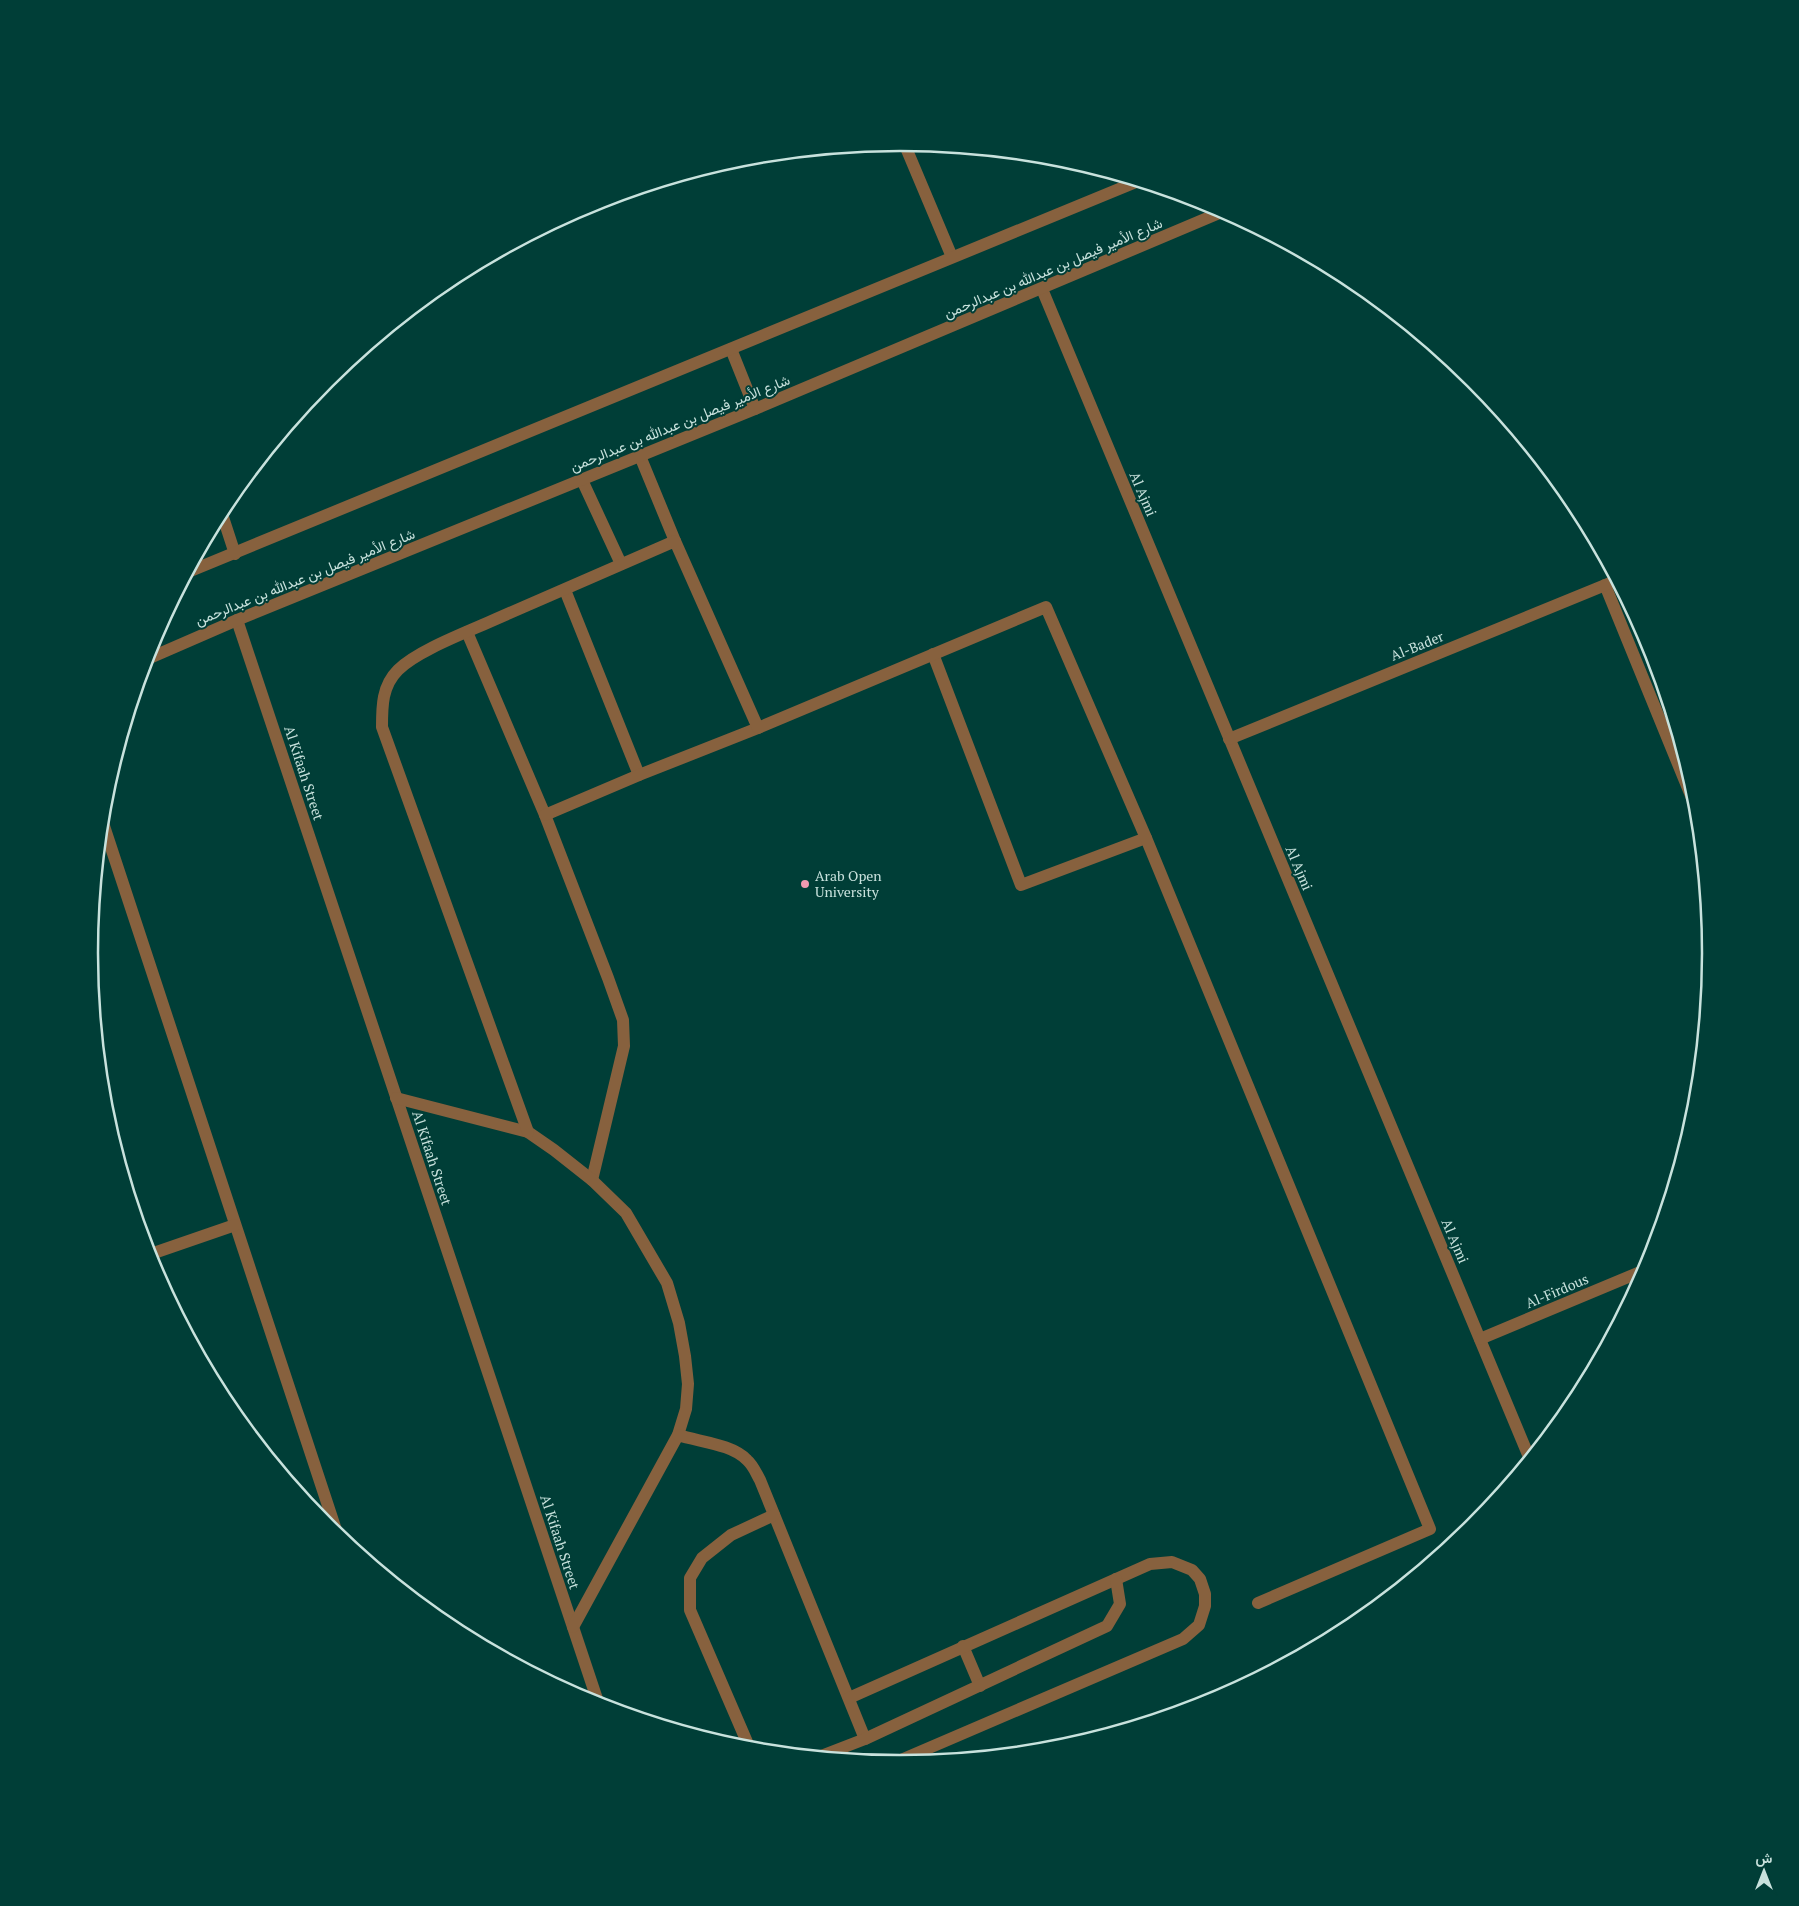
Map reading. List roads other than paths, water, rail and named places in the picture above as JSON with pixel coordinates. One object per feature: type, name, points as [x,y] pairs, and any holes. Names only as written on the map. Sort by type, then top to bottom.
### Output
[{"type":"street","points":[[907,151],[952,257]]},
{"type":"street","points":[[196,569],[1129,185]]},
{"type":"street","name":"شارع الأمير فيصل بن عبدالله بن عبدالرحمن","points":[[155,656],[237,620],[755,409],[1214,215]]},
{"type":"street","name":"Al Ajmi","points":[[1042,289],[1527,1452]]},
{"type":"street","points":[[731,349],[755,409]]},
{"type":"street","points":[[640,456],[675,541],[758,728]]},
{"type":"street","points":[[582,480],[621,564]]},
{"type":"street","points":[[224,521],[235,554]]},
{"type":"street","points":[[528,1132],[382,727],[382,704],[386,687],[398,670],[420,654],[675,541]]},
{"type":"street","points":[[1610,583],[1677,759]]},
{"type":"street","name":"Al-Bader","points":[[1230,739],[1610,583]]},
{"type":"street","points":[[565,590],[639,775]]},
{"type":"street","points":[[545,816],[639,775],[758,728],[1046,607],[1146,838],[1430,1529],[1258,1604]]},
{"type":"street","name":"Al Kifaah Street","points":[[237,620],[596,1695]]},
{"type":"street","points":[[467,632],[545,816],[608,978],[622,1020],[624,1046],[592,1180]]},
{"type":"street","points":[[933,654],[1021,885],[1146,838]]},
{"type":"street","points":[[107,834],[333,1521]]},
{"type":"street","points":[[396,1098],[528,1132],[592,1180],[626,1213],[667,1283],[679,1323],[685,1356],[688,1384],[686,1408],[678,1435],[573,1627]]},
{"type":"street","points":[[156,1252],[235,1225]]},
{"type":"street","name":"Al-Firdous","points":[[1480,1339],[1634,1275]]},
{"type":"street","points":[[678,1435],[698,1442],[722,1445],[734,1450],[748,1460],[760,1480],[865,1738]]},
{"type":"street","points":[[746,1741],[690,1610],[690,1578],[702,1558],[731,1535],[774,1515]]},
{"type":"street","points":[[849,1698],[1150,1564],[1172,1562],[1192,1570],[1200,1579],[1205,1594],[1205,1606],[1199,1625],[1183,1639],[914,1754]]},
{"type":"street","points":[[832,1752],[980,1686],[1107,1626],[1120,1604],[1116,1579]]},
{"type":"street","points":[[963,1646],[980,1686]]},
{"type":"place","name":"Arab Open University","points":[[805,884]]}]
